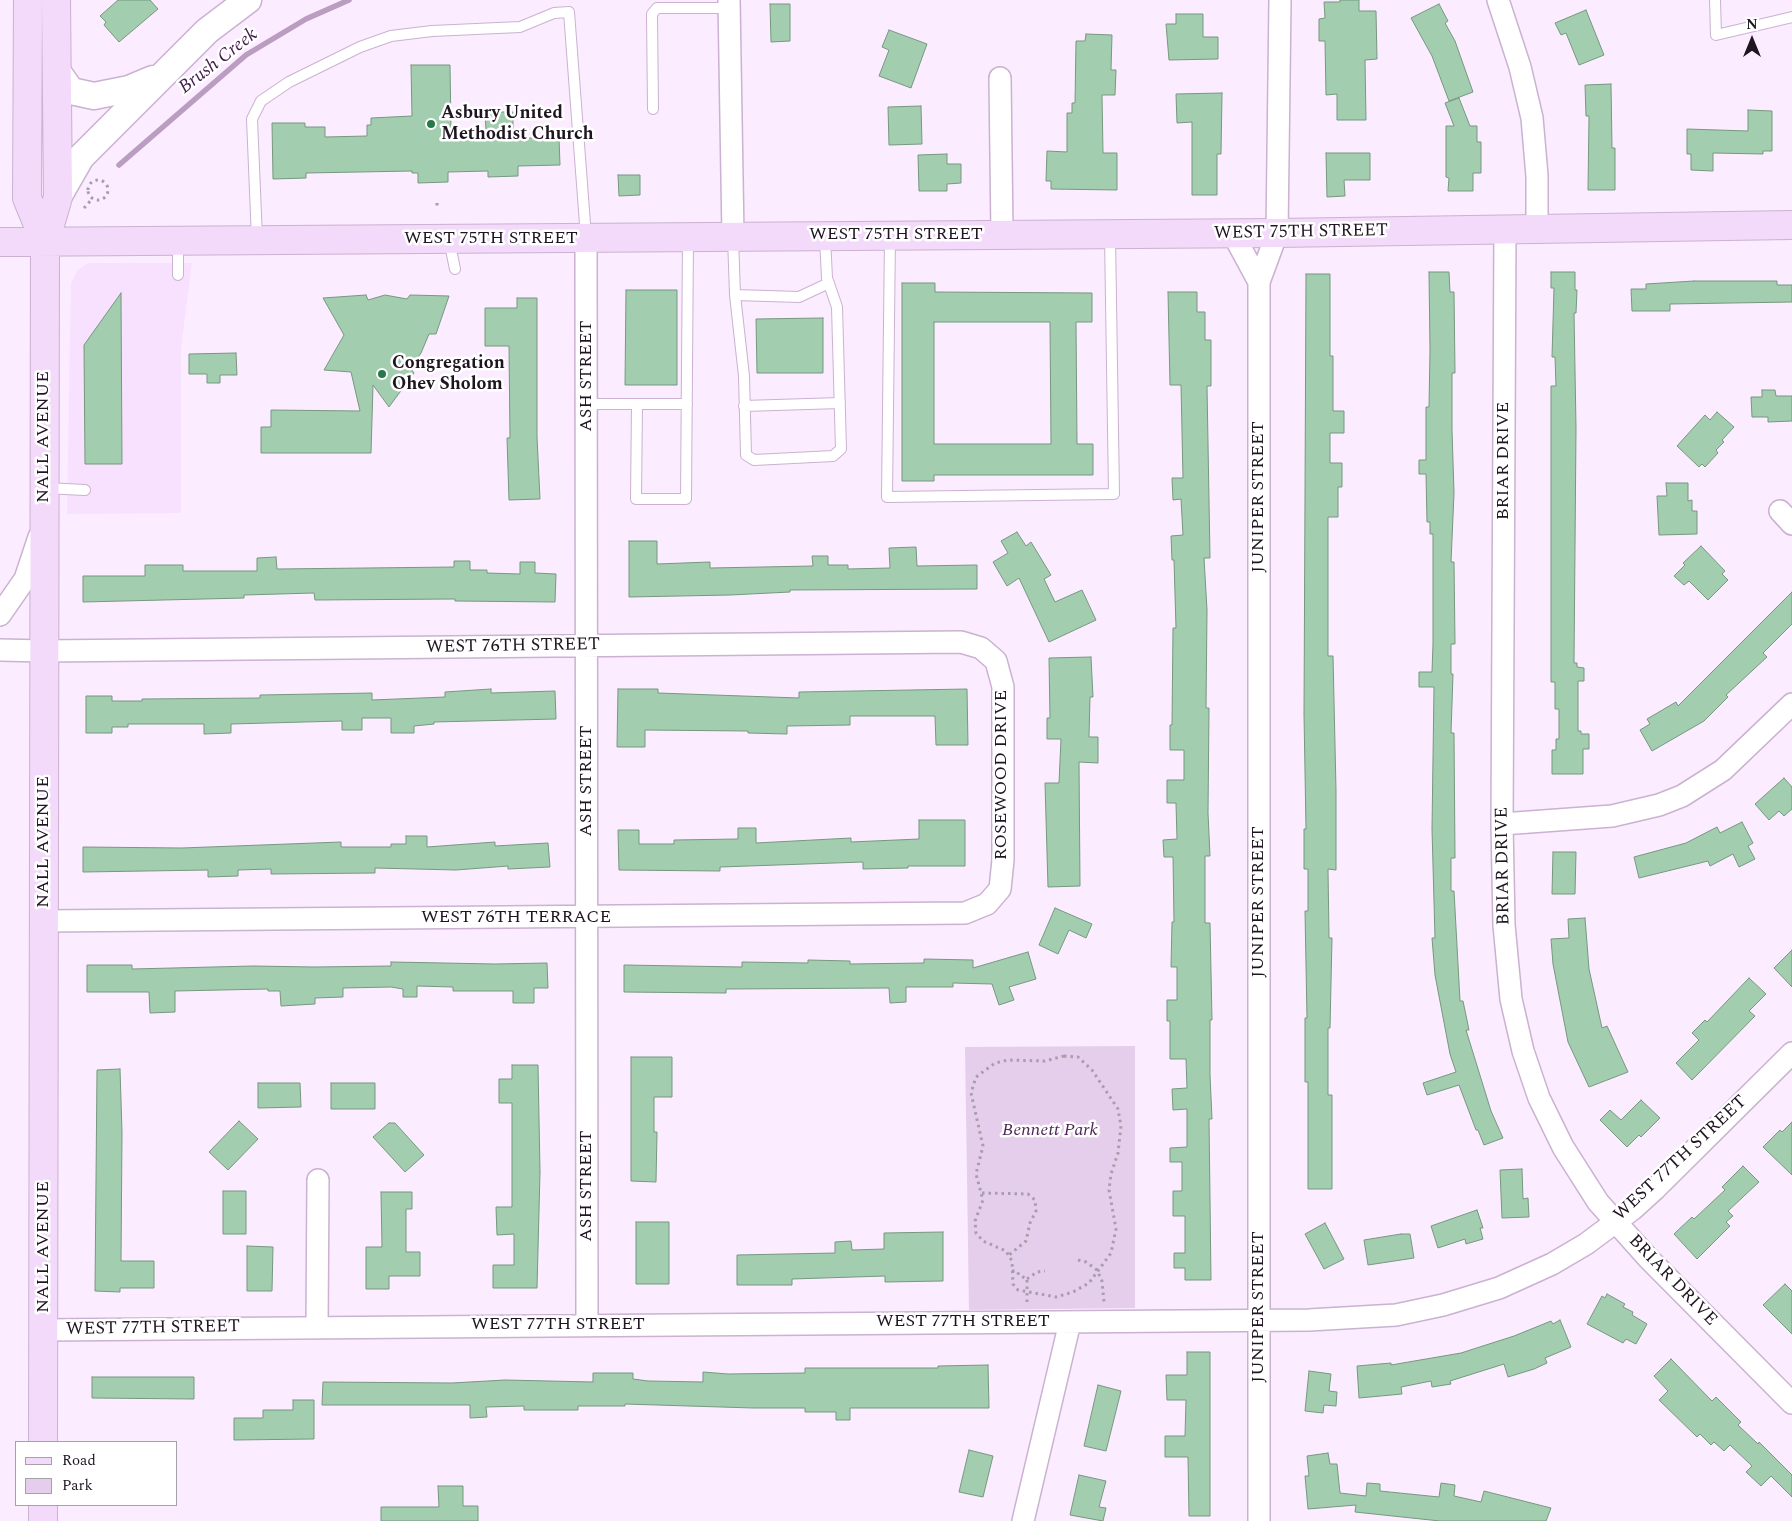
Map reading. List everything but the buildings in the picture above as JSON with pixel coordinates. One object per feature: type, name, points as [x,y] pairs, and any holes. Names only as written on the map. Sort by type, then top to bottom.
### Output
[{"type":"main road","name":"NALL AVENUE","points":[[28,0],[27,198],[45,242]]},
{"type":"main road","name":"NALL AVENUE","points":[[44,1441],[45,242],[58,197],[56,0]]},
{"type":"main road","name":"WEST 75TH STREET","points":[[0,242],[825,235],[1277,234],[1792,225]]},
{"type":"main road","points":[[43,1506],[43,1521]]},
{"type":"street","points":[[58,197],[78,161],[207,31],[248,0]]},
{"type":"street","name":"JUNIPER STREET","points":[[1259,1521],[1259,282],[1277,234],[1280,0]]},
{"type":"street","points":[[1498,0],[1520,68],[1532,118],[1537,176],[1537,229]]},
{"type":"street","points":[[729,4],[733,236]]},
{"type":"street","points":[[57,71],[71,91],[94,96],[129,89],[161,76]]},
{"type":"street","points":[[1000,78],[1002,234]]},
{"type":"street","name":"BRIAR DRIVE","points":[[1505,230],[1502,824],[1507,953],[1511,999],[1523,1051],[1539,1098],[1563,1147],[1598,1202],[1648,1258],[1792,1402]]},
{"type":"street","name":"JUNIPER STREET","points":[[1233,234],[1259,282]]},
{"type":"street","name":"ASH STREET","points":[[586,238],[587,1325]]},
{"type":"street","points":[[0,615],[25,579],[44,517]]},
{"type":"street","name":"WEST 76TH STREET","points":[[0,650],[960,642],[981,648]]},
{"type":"street","name":"ROSEWOOD DRIVE","points":[[981,648],[996,661],[1003,687],[1003,860],[1000,889],[987,904]]},
{"type":"street","points":[[1502,824],[1612,816],[1667,802],[1703,784],[1723,770],[1792,704]]},
{"type":"street","name":"WEST 76TH TERRACE","points":[[44,921],[966,913],[987,904]]},
{"type":"street","name":"WEST 77TH STREET","points":[[44,1330],[1359,1319],[1396,1315],[1443,1305],[1498,1288],[1552,1264],[1586,1244],[1655,1189],[1792,1053]]},
{"type":"street","points":[[317,1327],[318,1180]]},
{"type":"street","points":[[1023,1521],[1070,1322]]},
{"type":"lane","points":[[1715,0],[1716,34],[1792,17]]},
{"type":"lane","points":[[653,108],[652,14],[657,8],[729,4]]},
{"type":"lane","points":[[258,240],[252,119],[261,101],[289,82],[360,46],[392,36],[432,31],[520,27],[554,13],[569,12],[586,238]]},
{"type":"lane","points":[[733,236],[735,295],[744,376],[746,455],[754,460],[833,456],[841,450],[837,307],[829,283],[825,235]]},
{"type":"lane","points":[[890,235],[887,497],[1114,494],[1110,235]]},
{"type":"lane","points":[[637,404],[636,499],[686,499],[688,237]]},
{"type":"lane","points":[[449,239],[455,268]]},
{"type":"lane","points":[[178,241],[178,275]]},
{"type":"lane","points":[[735,295],[800,297],[829,283]]},
{"type":"lane","points":[[744,406],[840,403]]},
{"type":"lane","points":[[587,404],[686,404]]},
{"type":"lane","points":[[44,488],[85,490]]},
{"type":"path","points":[[96,180],[103,181],[107,186],[107,196],[102,200],[92,199],[87,190],[90,183],[96,180]]},
{"type":"path","points":[[84,208],[92,199]]},
{"type":"path","points":[[1072,1056],[1084,1061],[1118,1109],[1121,1126],[1118,1153],[1108,1190],[1115,1221],[1116,1236],[1111,1253],[1098,1273],[1083,1287],[1061,1296],[1027,1291],[1015,1287],[1009,1255],[1002,1248],[983,1241],[976,1233],[975,1221],[983,1204],[982,1193],[976,1174],[983,1146],[971,1093],[976,1077],[995,1063],[1008,1060],[1045,1061],[1072,1056]]},
{"type":"path","points":[[982,1193],[1020,1194],[1032,1197],[1036,1204],[1036,1211],[1030,1223],[1030,1236],[1025,1243],[1009,1255]]},
{"type":"path","points":[[1025,1243],[1032,1243]]},
{"type":"path","points":[[1078,1260],[1092,1265],[1098,1273],[1102,1281],[1104,1308]]},
{"type":"path","points":[[1012,1271],[1017,1271],[1019,1276],[1027,1279]]},
{"type":"path","points":[[1027,1279],[1037,1272],[1045,1271]]},
{"type":"path","points":[[1027,1279],[1027,1306]]},
{"type":"shaded area","points":[[88,263],[192,263],[181,347],[181,513],[67,514],[71,283],[78,270]]},
{"type":"green space","name":"Bennett Park","points":[[1135,1046],[1135,1308],[969,1310],[965,1047]]},
{"type":"waterway","name":"Brush Creek","points":[[119,165],[246,55],[306,19],[349,0]]},
{"type":"place","name":"Asbury United Methodist Church","points":[[431,124]]},
{"type":"place","name":"Congregation Ohev Sholom","points":[[382,374]]}]
